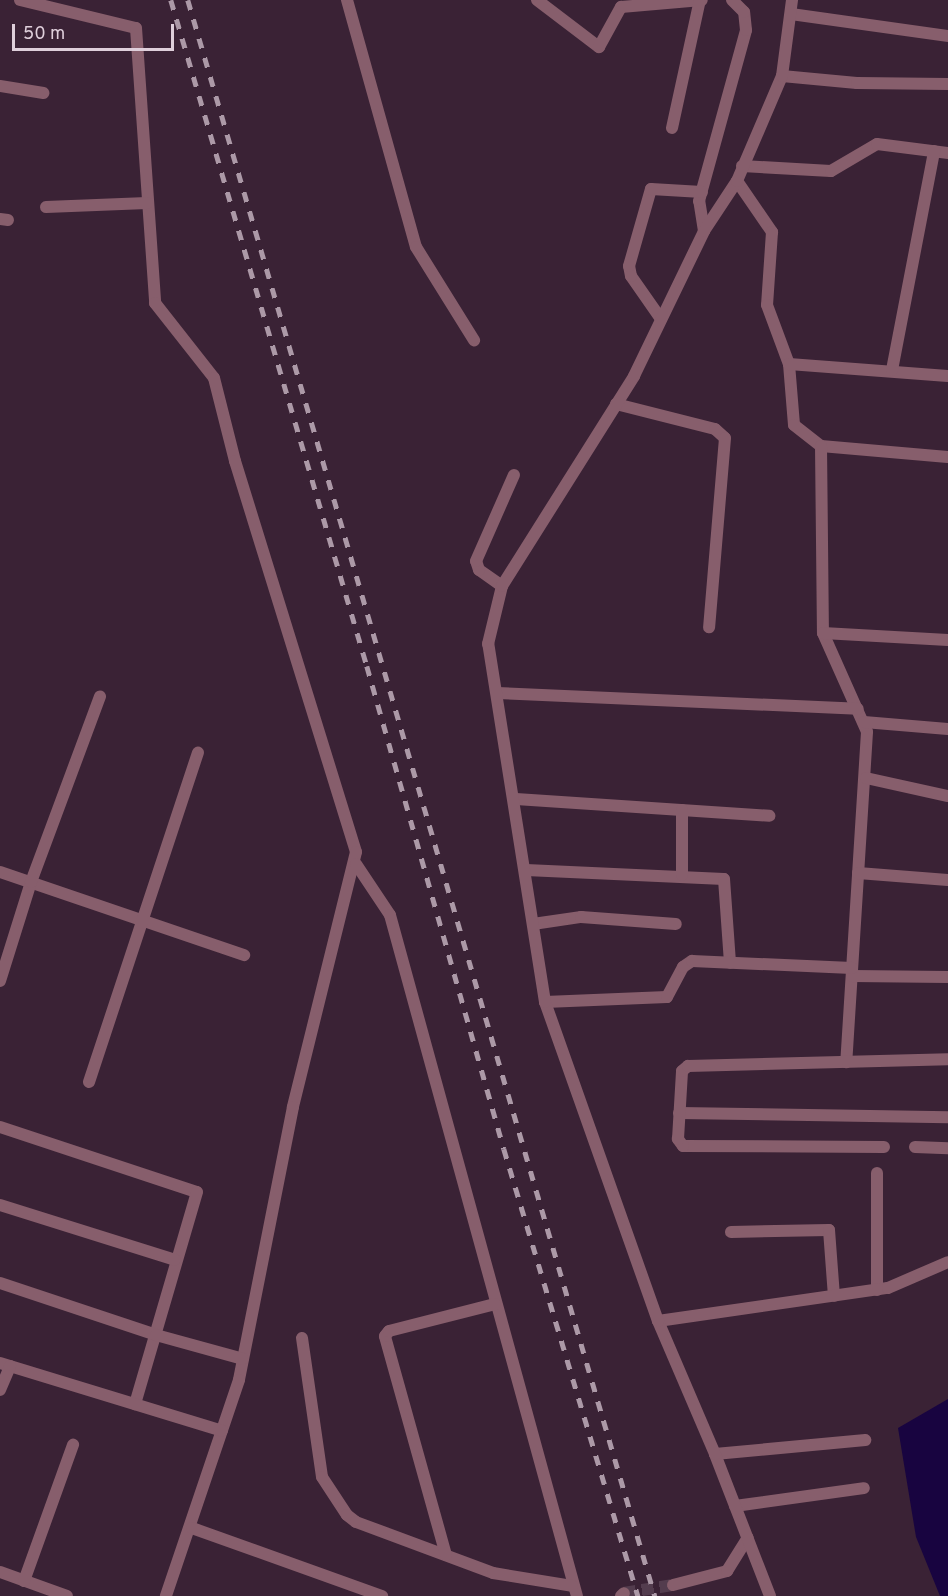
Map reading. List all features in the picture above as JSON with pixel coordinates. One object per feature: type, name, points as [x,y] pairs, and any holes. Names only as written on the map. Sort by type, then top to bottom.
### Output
[{"type":"street","points":[[20,0],[136,28],[155,303],[214,378],[236,461],[354,839],[356,864],[295,1100],[243,1359],[192,1528],[166,1596]]},
{"type":"street","points":[[347,0],[416,247],[474,340]]},
{"type":"street","points":[[537,0],[599,47],[621,6],[701,0],[672,128]]},
{"type":"street","points":[[704,231],[699,212],[702,192],[746,30],[744,12],[732,0]]},
{"type":"street","points":[[770,1596],[715,1454],[658,1321],[545,1002],[516,799],[488,644],[502,586],[616,404],[661,320],[704,231],[737,181],[782,76],[792,0]]},
{"type":"street","points":[[791,14],[948,36]]},
{"type":"street","points":[[782,76],[857,83],[948,84]]},
{"type":"street","points":[[0,86],[43,93]]},
{"type":"street","points":[[742,166],[824,172],[835,170],[877,144],[948,153]]},
{"type":"street","points":[[892,370],[934,151]]},
{"type":"street","points":[[737,181],[772,232],[767,305],[789,364],[794,425],[821,446],[948,457]]},
{"type":"street","points":[[661,320],[631,276],[629,266],[651,189],[702,192]]},
{"type":"street","points":[[46,207],[147,203]]},
{"type":"street","points":[[789,364],[948,376]]},
{"type":"street","points":[[616,404],[715,429],[725,438],[709,627]]},
{"type":"street","points":[[821,446],[823,633],[864,722],[866,778],[846,1062]]},
{"type":"street","points":[[502,586],[479,570],[476,561],[514,475]]},
{"type":"street","points":[[823,633],[948,640]]},
{"type":"street","points":[[497,693],[858,709]]},
{"type":"street","points":[[0,981],[31,882],[100,696]]},
{"type":"street","points":[[864,722],[948,729]]},
{"type":"street","points":[[89,1082],[145,921],[198,753]]},
{"type":"street","points":[[866,778],[948,796]]},
{"type":"street","points":[[516,799],[769,816]]},
{"type":"street","points":[[682,810],[682,875]]},
{"type":"street","points":[[302,1338],[326,1485],[356,1522],[493,1573],[574,1591],[390,915],[356,864]]},
{"type":"street","points":[[526,870],[719,877],[727,884],[730,963]]},
{"type":"street","points":[[0,872],[244,955]]},
{"type":"street","points":[[858,873],[948,880]]},
{"type":"street","points":[[534,924],[581,917],[676,924]]},
{"type":"street","points":[[545,1002],[667,997],[686,963],[730,963],[948,977]]},
{"type":"street","points":[[884,1147],[683,1146],[678,1139],[682,1071],[688,1066],[948,1059]]},
{"type":"street","points":[[679,1113],[948,1117]]},
{"type":"street","points":[[0,1127],[192,1188],[197,1192],[175,1260],[135,1404]]},
{"type":"street","points":[[915,1147],[948,1148]]},
{"type":"street","points":[[877,1173],[877,1290]]},
{"type":"street","points":[[0,1205],[175,1260]]},
{"type":"street","points":[[731,1232],[828,1230],[834,1296]]},
{"type":"street","points":[[658,1321],[877,1290],[897,1285],[948,1262]]},
{"type":"street","points":[[0,1283],[156,1335],[243,1359]]},
{"type":"street","points":[[446,1555],[385,1336],[389,1331],[495,1304]]},
{"type":"street","points":[[0,1390],[5,1365],[222,1431]]},
{"type":"street","points":[[715,1454],[865,1440]]},
{"type":"street","points":[[24,1581],[73,1445]]},
{"type":"street","points":[[735,1506],[864,1488]]},
{"type":"street","points":[[192,1528],[382,1596]]},
{"type":"street","points":[[673,1585],[727,1570],[748,1538]]},
{"type":"street","points":[[0,1572],[68,1596]]},
{"type":"shaded area","points":[[948,1399],[948,1596],[940,1596],[916,1537],[898,1428]]},
{"type":"tunnel","points":[[624,1593],[673,1585]]},
{"type":"railway","points":[[171,0],[367,666],[504,1149],[638,1596]]},
{"type":"railway","points":[[188,0],[655,1596]]}]
